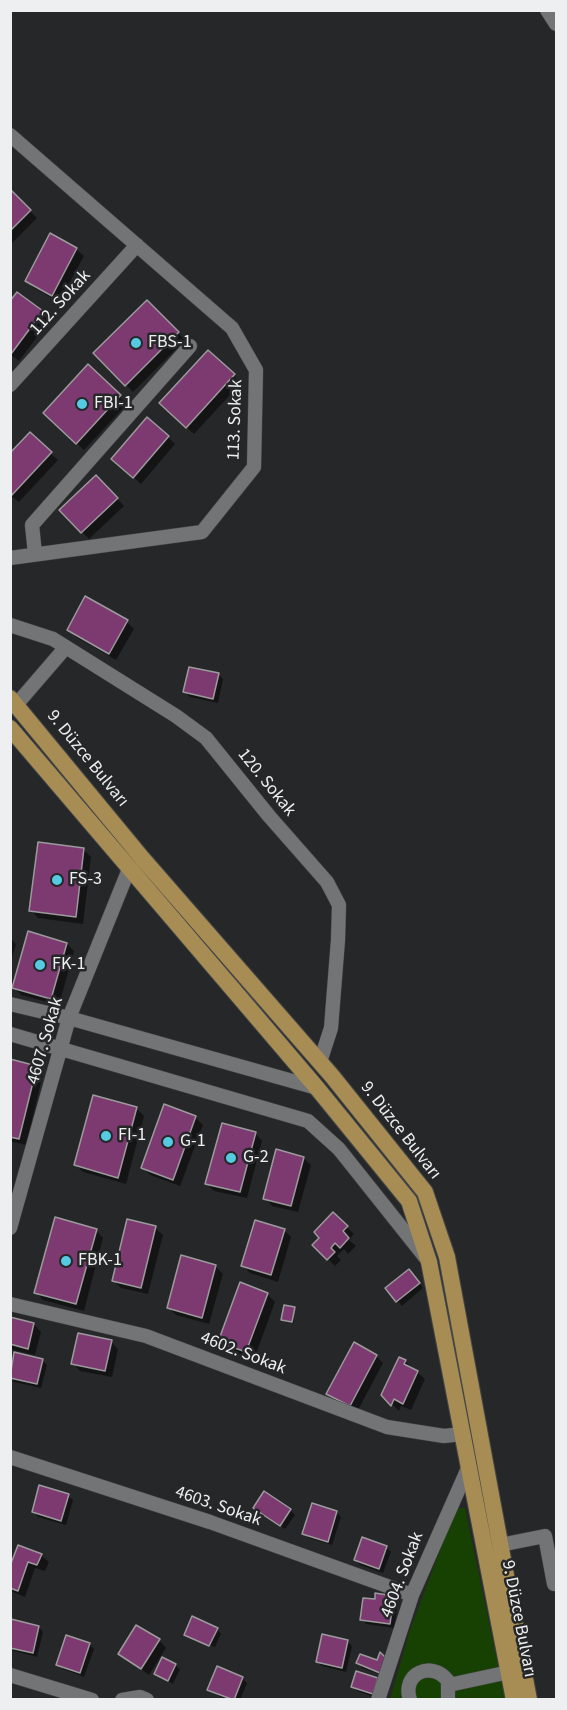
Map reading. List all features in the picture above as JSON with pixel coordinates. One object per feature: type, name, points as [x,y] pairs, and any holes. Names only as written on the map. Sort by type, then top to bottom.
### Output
[{"type":"main road","name":"9. Düzce Bulvarı","points":[[13,701],[142,858],[320,1062],[425,1192],[447,1257],[529,1700]]},
{"type":"main road","name":"9. Düzce Bulvarı","points":[[10,728],[317,1088],[409,1201],[429,1262],[514,1700]]},
{"type":"street","points":[[547,10],[556,24]]},
{"type":"street","name":"113. Sokak","points":[[10,135],[232,328],[256,370],[254,467],[202,532],[10,558]]},
{"type":"street","name":"112. Sokak","points":[[10,385],[137,245]]},
{"type":"street","points":[[35,554],[32,525],[190,346]]},
{"type":"street","name":"120. Sokak","points":[[10,625],[53,639],[176,716],[206,738],[269,816],[327,882],[339,905],[338,940],[330,1028],[320,1062]]},
{"type":"street","points":[[13,701],[66,647]]},
{"type":"street","name":"4607. Sokak","points":[[10,1228],[69,1018],[129,869]]},
{"type":"street","points":[[10,1004],[69,1018],[317,1088]]},
{"type":"street","points":[[10,1034],[308,1121],[339,1149],[429,1262]]},
{"type":"street","name":"4602. Sokak","points":[[10,1304],[146,1336],[387,1427],[444,1436],[462,1434]]},
{"type":"street","name":"4603. Sokak","points":[[10,1457],[210,1522],[412,1595]]},
{"type":"street","name":"4604. Sokak","points":[[378,1700],[412,1595],[469,1466]]},
{"type":"street","points":[[500,1545],[545,1536],[554,1584]]},
{"type":"street","points":[[410,1700],[409,1683],[418,1673],[431,1670],[444,1676],[449,1685],[448,1700]]},
{"type":"street","points":[[449,1685],[509,1672]]},
{"type":"street","points":[[386,1673],[409,1683]]},
{"type":"street","points":[[10,1675],[92,1700]]},
{"type":"street","points":[[123,1700],[140,1697],[147,1700]]},
{"type":"green space","points":[[456,1508],[465,1508],[505,1699],[390,1700],[410,1630]]},
{"type":"building","points":[[10,189],[31,210],[10,231]]},
{"type":"building","points":[[50,233],[77,248],[52,296],[25,281]]},
{"type":"building","points":[[17,292],[43,311],[11,354],[10,301]]},
{"type":"building","name":"FBS-1","points":[[147,300],[179,332],[125,386],[93,353]]},
{"type":"building","points":[[208,350],[235,374],[186,428],[159,403]]},
{"type":"building","name":"FBI-1","points":[[88,364],[121,395],[76,444],[43,413]]},
{"type":"building","points":[[147,417],[169,436],[133,478],[111,459]]},
{"type":"building","points":[[30,432],[52,452],[11,496],[10,453]]},
{"type":"building","points":[[96,475],[118,498],[81,533],[59,510]]},
{"type":"building","points":[[85,596],[128,620],[109,654],[67,630]]},
{"type":"building","points":[[189,667],[219,673],[213,699],[183,692]]},
{"type":"building","name":"FS-3","points":[[38,842],[84,848],[76,917],[29,911]]},
{"type":"building","name":"FK-1","points":[[28,931],[67,943],[51,999],[12,988]]},
{"type":"building","points":[[10,1059],[37,1066],[19,1139],[10,1137]]},
{"type":"building","name":"FI-1","points":[[93,1095],[137,1107],[118,1178],[74,1165]]},
{"type":"building","name":"G-1","points":[[164,1104],[196,1116],[173,1180],[141,1168]]},
{"type":"building","name":"G-2","points":[[222,1123],[256,1132],[240,1192],[205,1184]]},
{"type":"building","points":[[276,1149],[304,1157],[291,1206],[263,1199]]},
{"type":"building","points":[[333,1212],[348,1226],[343,1231],[349,1238],[340,1248],[335,1243],[331,1248],[335,1252],[327,1260],[312,1245],[319,1238],[314,1232]]},
{"type":"building","name":"FBK-1","points":[[55,1217],[97,1229],[76,1304],[34,1293]]},
{"type":"building","points":[[127,1219],[156,1226],[141,1288],[112,1281]]},
{"type":"building","points":[[255,1220],[285,1229],[271,1275],[241,1266]]},
{"type":"building","points":[[181,1255],[216,1265],[202,1318],[167,1308]]},
{"type":"building","points":[[409,1269],[420,1283],[396,1302],[385,1288]]},
{"type":"building","points":[[240,1282],[268,1293],[246,1352],[218,1342]]},
{"type":"building","points":[[284,1305],[295,1307],[292,1322],[281,1320]]},
{"type":"building","points":[[10,1317],[34,1323],[28,1349],[10,1344]]},
{"type":"building","points":[[78,1333],[112,1340],[105,1371],[71,1364]]},
{"type":"building","points":[[354,1342],[377,1355],[350,1406],[326,1394]]},
{"type":"building","points":[[14,1352],[43,1359],[37,1384],[10,1378]]},
{"type":"building","points":[[399,1357],[406,1360],[404,1364],[418,1371],[403,1404],[394,1399],[391,1406],[381,1395]]},
{"type":"building","points":[[39,1485],[69,1494],[61,1521],[32,1512]]},
{"type":"building","points":[[264,1491],[291,1509],[280,1526],[253,1508]]},
{"type":"building","points":[[312,1503],[337,1511],[328,1542],[302,1534]]},
{"type":"building","points":[[362,1537],[387,1546],[379,1569],[354,1560]]},
{"type":"building","points":[[18,1545],[42,1554],[37,1565],[28,1562],[18,1591],[10,1588],[10,1566]]},
{"type":"building","points":[[375,1593],[394,1596],[390,1624],[360,1620],[363,1598],[375,1599]]},
{"type":"building","points":[[192,1616],[218,1628],[209,1646],[184,1635]]},
{"type":"building","points":[[11,1619],[39,1626],[33,1653],[10,1648]]},
{"type":"building","points":[[136,1625],[160,1639],[141,1669],[118,1654]]},
{"type":"building","points":[[322,1634],[348,1640],[342,1668],[316,1662]]},
{"type":"building","points":[[66,1635],[90,1643],[80,1673],[56,1665]]},
{"type":"building","points":[[380,1652],[386,1658],[380,1673],[356,1663],[360,1654],[377,1660]]},
{"type":"building","points":[[162,1657],[176,1664],[168,1681],[154,1674]]},
{"type":"building","points":[[217,1666],[243,1677],[234,1700],[207,1690]]},
{"type":"building","points":[[356,1671],[378,1678],[373,1694],[351,1687]]},
{"type":"place","name":"FBS-1","points":[[136,343]]},
{"type":"place","name":"FBI-1","points":[[82,404]]},
{"type":"place","name":"FS-3","points":[[57,880]]},
{"type":"place","name":"FK-1","points":[[40,965]]},
{"type":"place","name":"FI-1","points":[[106,1136]]},
{"type":"place","name":"G-1","points":[[168,1142]]},
{"type":"place","name":"G-2","points":[[231,1158]]},
{"type":"place","name":"FBK-1","points":[[66,1261]]}]
